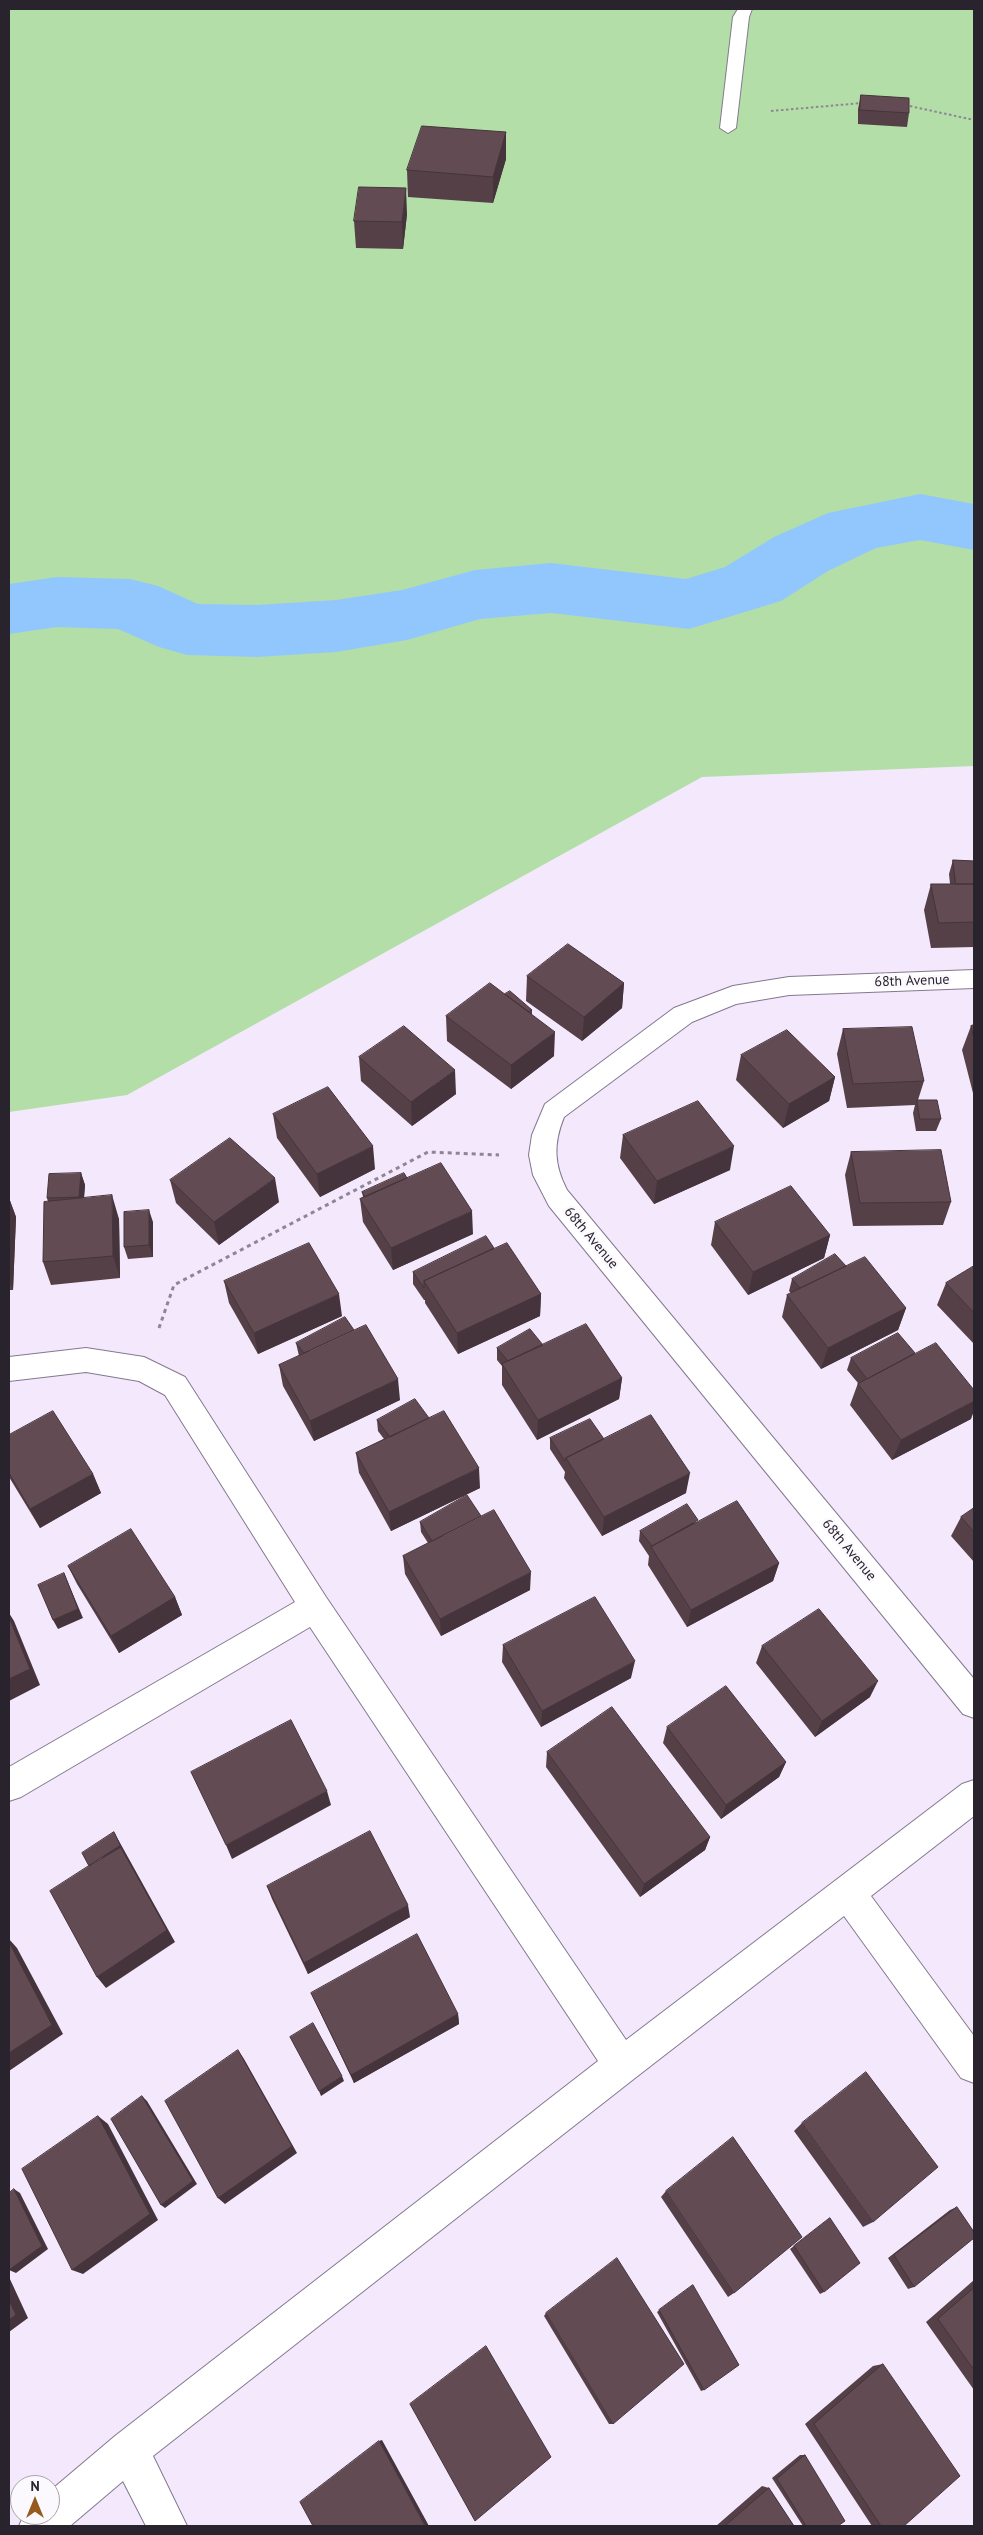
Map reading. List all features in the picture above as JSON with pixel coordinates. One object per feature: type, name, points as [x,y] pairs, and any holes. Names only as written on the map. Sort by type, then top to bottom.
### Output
[{"type":"street","points":[[729,122],[741,17],[745,9]]},
{"type":"street","name":"68th Avenue","points":[[974,979],[789,986],[733,994],[683,1015],[554,1111],[543,1134],[540,1156],[546,1177],[558,1198],[974,1703]]},
{"type":"street","points":[[9,1369],[86,1360],[144,1369],[175,1386],[315,1607],[622,2065]]},
{"type":"street","points":[[9,1785],[315,1607]]},
{"type":"street","points":[[39,2526],[129,2450],[622,2065],[974,1796]]},
{"type":"street","points":[[847,1892],[974,2065]]},
{"type":"street","points":[[129,2450],[167,2526]]},
{"type":"path","points":[[729,122],[865,103]]},
{"type":"path","points":[[904,105],[974,120]]},
{"type":"path","points":[[144,1369],[174,1285],[428,1152],[540,1156]]},
{"type":"green space","points":[[9,9],[974,9],[974,766],[702,777],[127,1095],[9,1112]]},
{"type":"building","points":[[861,95],[909,98],[909,113],[860,110]]},
{"type":"building","points":[[422,126],[506,132],[493,177],[407,170]]},
{"type":"building","points":[[359,187],[406,188],[402,222],[354,221]]},
{"type":"building","points":[[953,860],[974,861],[974,884],[956,884]]},
{"type":"building","points":[[931,884],[974,884],[974,922],[939,923]]},
{"type":"building","points":[[568,944],[624,983],[584,1017],[527,976]]},
{"type":"building","points":[[490,983],[555,1032],[511,1065],[446,1016]]},
{"type":"building","points":[[510,991],[532,1010],[529,1012],[505,994]]},
{"type":"building","points":[[974,1025],[974,1039],[971,1026]]},
{"type":"building","points":[[404,1026],[455,1070],[411,1102],[359,1057]]},
{"type":"building","points":[[912,1027],[924,1081],[853,1084],[843,1029]]},
{"type":"building","points":[[787,1030],[835,1077],[789,1104],[741,1055]]},
{"type":"building","points":[[328,1087],[373,1146],[317,1174],[273,1114]]},
{"type":"building","points":[[917,1100],[937,1100],[941,1119],[920,1119]]},
{"type":"building","points":[[698,1101],[734,1146],[657,1181],[623,1135]]},
{"type":"building","points":[[230,1138],[275,1178],[214,1222],[170,1180]]},
{"type":"building","points":[[941,1150],[951,1202],[860,1203],[851,1152]]},
{"type":"building","points":[[441,1163],[472,1211],[391,1248],[360,1199]]},
{"type":"building","points":[[81,1173],[79,1197],[47,1198],[49,1174]]},
{"type":"building","points":[[404,1173],[407,1178],[365,1197],[362,1192]]},
{"type":"building","points":[[791,1186],[830,1235],[753,1272],[715,1222]]},
{"type":"building","points":[[112,1195],[113,1256],[43,1262],[44,1202]]},
{"type":"building","points":[[149,1210],[149,1245],[124,1247],[124,1212]]},
{"type":"building","points":[[486,1236],[494,1248],[424,1281],[424,1288],[413,1272]]},
{"type":"building","points":[[309,1243],[339,1294],[254,1333],[224,1281]]},
{"type":"building","points":[[507,1243],[541,1294],[457,1333],[424,1281]]},
{"type":"building","points":[[835,1254],[846,1266],[800,1288],[792,1279]]},
{"type":"building","points":[[865,1257],[906,1308],[828,1348],[787,1295]]},
{"type":"building","points":[[974,1266],[974,1313],[946,1283]]},
{"type":"building","points":[[345,1317],[354,1330],[304,1353],[296,1343]]},
{"type":"building","points":[[586,1324],[622,1378],[538,1420],[502,1364]]},
{"type":"building","points":[[366,1325],[398,1379],[310,1421],[279,1365]]},
{"type":"building","points":[[530,1329],[543,1345],[508,1361],[497,1348]]},
{"type":"building","points":[[898,1333],[915,1353],[867,1379],[851,1358]]},
{"type":"building","points":[[936,1343],[974,1390],[974,1401],[901,1440],[858,1384]]},
{"type":"building","points":[[415,1399],[429,1418],[390,1437],[377,1420]]},
{"type":"building","points":[[53,1411],[93,1474],[30,1509],[9,1473],[9,1435]]},
{"type":"building","points":[[444,1411],[479,1468],[389,1512],[356,1453]]},
{"type":"building","points":[[651,1415],[690,1473],[604,1517],[566,1458]]},
{"type":"building","points":[[590,1419],[604,1439],[566,1458],[565,1461],[550,1438]]},
{"type":"building","points":[[467,1495],[481,1516],[432,1541],[420,1522]]},
{"type":"building","points":[[737,1501],[779,1563],[691,1610],[651,1547]]},
{"type":"building","points":[[687,1504],[698,1520],[652,1546],[640,1531]]},
{"type":"building","points":[[974,1508],[974,1532],[961,1517]]},
{"type":"building","points":[[494,1510],[531,1572],[440,1619],[403,1556]]},
{"type":"building","points":[[131,1529],[175,1597],[111,1636],[68,1566]]},
{"type":"building","points":[[64,1573],[78,1609],[53,1620],[38,1585]]},
{"type":"building","points":[[595,1597],[635,1661],[542,1711],[503,1645]]},
{"type":"building","points":[[819,1609],[878,1681],[822,1721],[762,1646]]},
{"type":"building","points":[[9,1617],[30,1669],[9,1679]]},
{"type":"building","points":[[726,1686],[786,1762],[726,1805],[667,1727]]},
{"type":"building","points":[[612,1707],[710,1837],[644,1884],[547,1752]]},
{"type":"building","points":[[291,1720],[327,1791],[226,1845],[191,1772]]},
{"type":"building","points":[[370,1831],[408,1905],[304,1963],[267,1886]]},
{"type":"building","points":[[114,1832],[121,1847],[89,1866],[82,1853]]},
{"type":"building","points":[[120,1846],[167,1930],[97,1977],[50,1891]]},
{"type":"building","points":[[417,1934],[458,2014],[351,2075],[311,1993]]},
{"type":"building","points":[[9,1942],[52,2025],[9,2053]]},
{"type":"building","points":[[313,2023],[342,2076],[319,2091],[290,2037]]},
{"type":"building","points":[[238,2050],[292,2146],[218,2198],[165,2101]]},
{"type":"building","points":[[866,2072],[938,2167],[873,2222],[802,2123]]},
{"type":"building","points":[[142,2096],[193,2181],[161,2205],[111,2119]]},
{"type":"building","points":[[98,2116],[150,2214],[72,2270],[22,2169]]},
{"type":"building","points":[[733,2137],[802,2237],[734,2293],[666,2191]]},
{"type":"building","points":[[14,2189],[42,2246],[9,2270],[9,2193]]},
{"type":"building","points":[[957,2207],[974,2232],[974,2238],[914,2287],[894,2255]]},
{"type":"building","points":[[830,2218],[860,2263],[824,2292],[794,2246]]},
{"type":"building","points":[[617,2258],[684,2364],[613,2424],[546,2313]]},
{"type":"building","points":[[693,2285],[739,2365],[704,2390],[659,2310]]},
{"type":"building","points":[[974,2288],[974,2370],[938,2319]]},
{"type":"building","points":[[9,2300],[16,2315],[9,2320]]},
{"type":"building","points":[[486,2346],[551,2457],[475,2521],[410,2404]]},
{"type":"building","points":[[883,2364],[960,2476],[904,2526],[881,2526],[814,2424]]},
{"type":"building","points":[[379,2441],[425,2526],[313,2526],[300,2502]]},
{"type":"building","points":[[805,2455],[845,2521],[838,2526],[806,2526],[777,2479]]},
{"type":"building","points":[[769,2488],[794,2526],[725,2526]]},
{"type":"waterway","points":[[9,609],[57,602],[130,604],[187,629],[257,631],[336,626],[407,615],[475,595],[551,588],[689,604],[753,584],[801,554],[855,529],[920,517],[974,527]]}]
